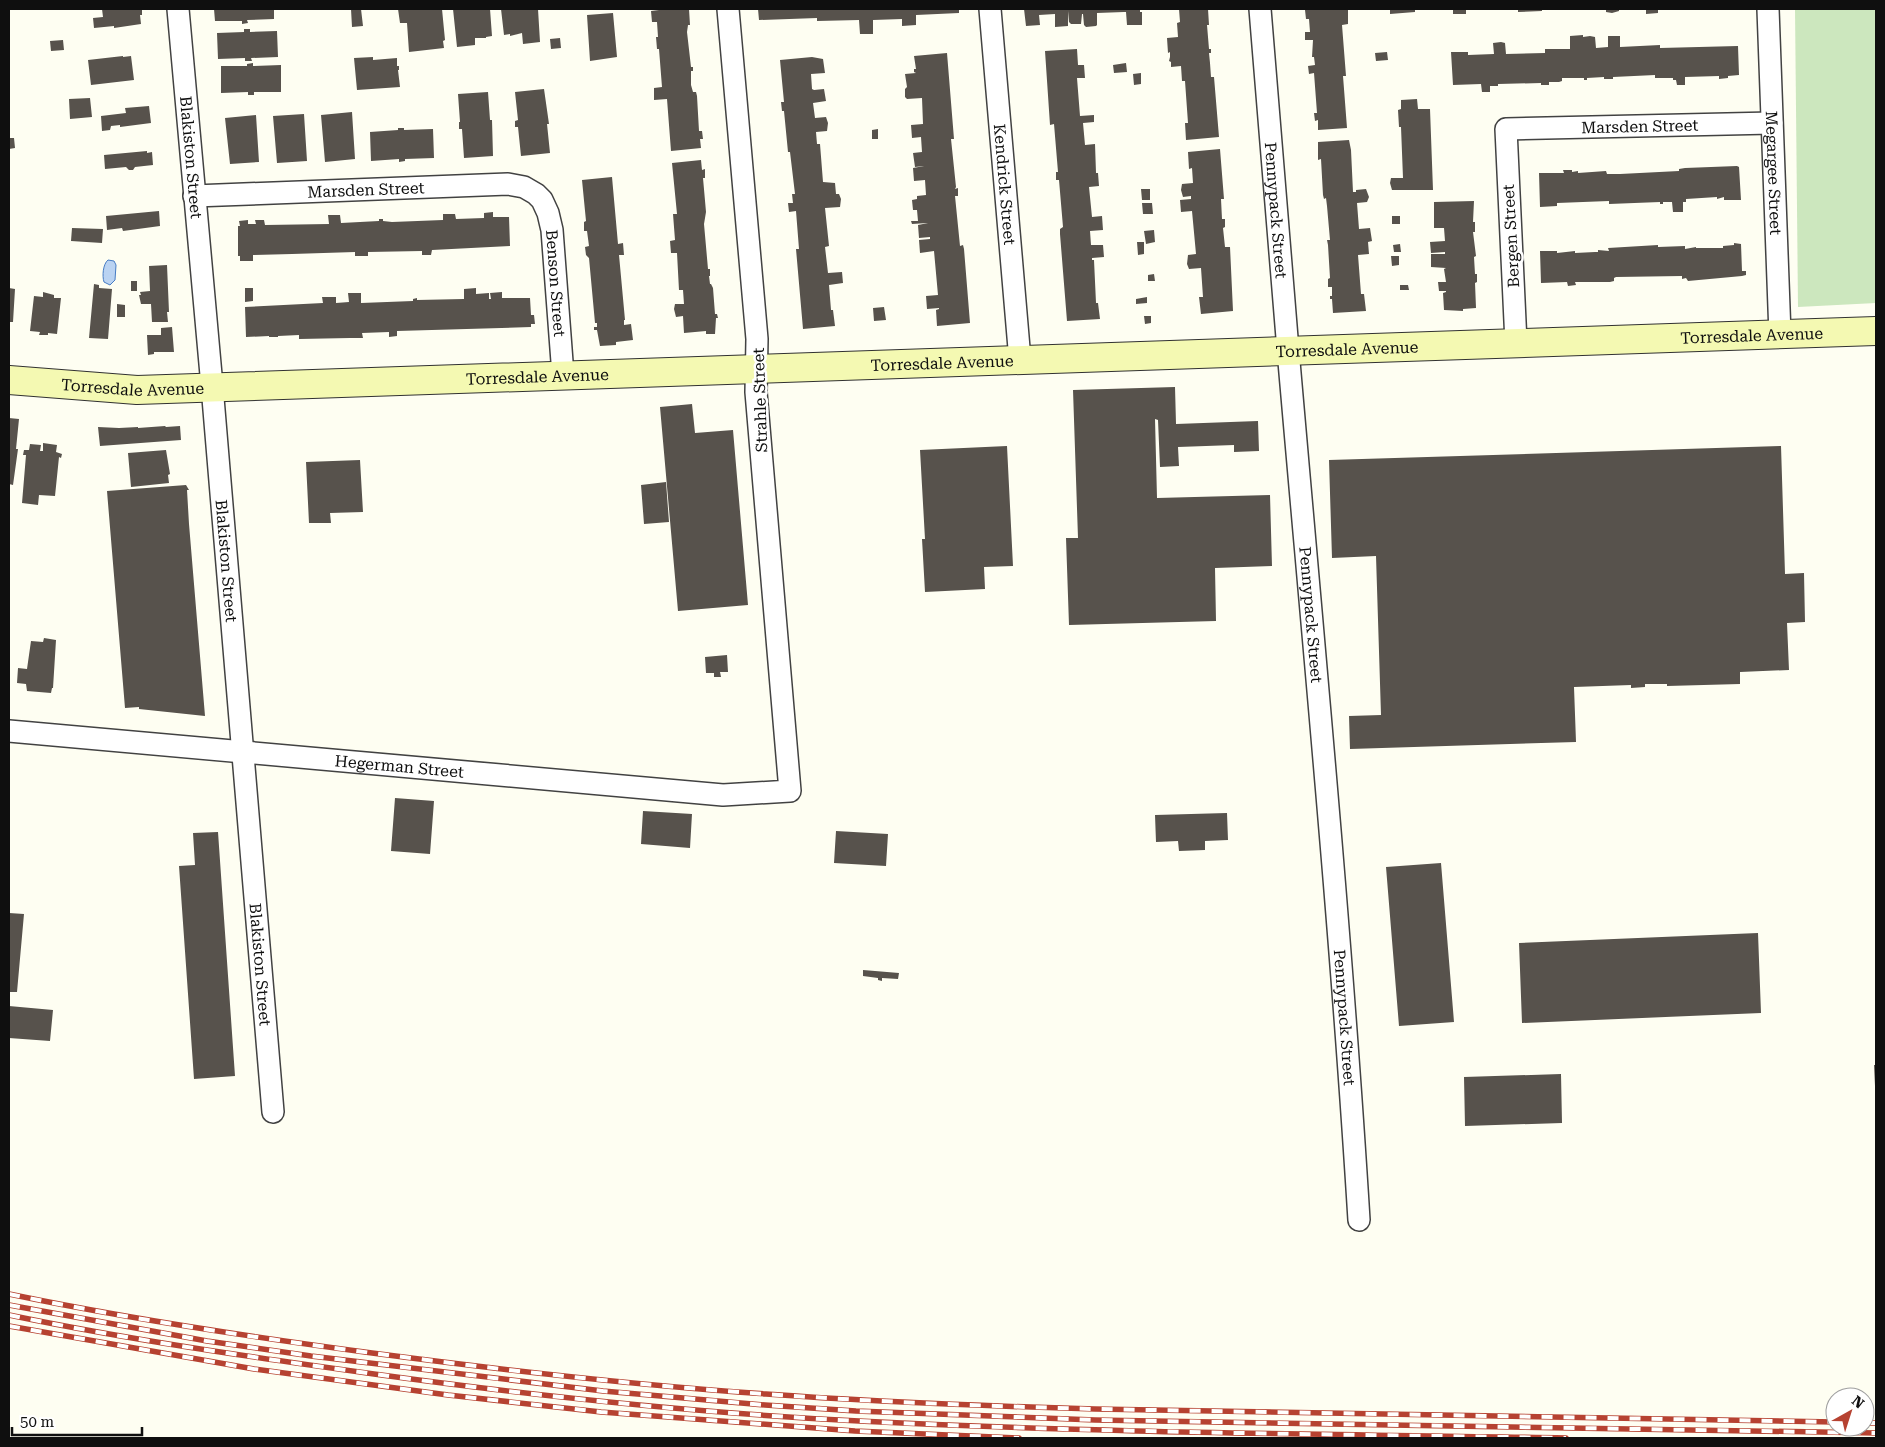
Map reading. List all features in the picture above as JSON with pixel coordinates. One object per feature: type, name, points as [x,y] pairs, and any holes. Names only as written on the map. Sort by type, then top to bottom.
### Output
[{"type":"street","name":"Blakiston Street","points":[[178,9],[212,386],[273,1112]]},
{"type":"street","name":"Strahle Street","points":[[728,9],[757,339],[757,402],[790,791]]},
{"type":"street","name":"Kendrick Street","points":[[990,9],[1020,360]]},
{"type":"street","name":"Pennypack Street","points":[[1260,9],[1288,351],[1334,860],[1349,1053],[1359,1220]]},
{"type":"street","name":"Megargee Street","points":[[1768,9],[1780,335]]},
{"type":"street","name":"Marsden Street","points":[[1506,129],[1772,123]]},
{"type":"street","name":"Bergen Street","points":[[1506,129],[1516,343]]},
{"type":"street","name":"Marsden Street","points":[[194,196],[508,184],[524,187],[536,194]]},
{"type":"street","name":"Benson Street","points":[[536,194],[542,200],[548,213],[552,230],[563,375]]},
{"type":"street","name":"Torresdale Avenue","points":[[9,380],[137,390],[1876,331]]},
{"type":"street","name":"Hegerman Street","points":[[9,731],[723,795],[790,791]]},
{"type":"green space","points":[[1795,9],[1876,9],[1876,303],[1798,307]]},
{"type":"water","points":[[108,260],[114,261],[116,265],[115,280],[110,285],[104,282],[103,277],[104,267]]},
{"type":"building","points":[[102,9],[142,9],[142,15],[140,15],[141,24],[114,28],[114,26],[94,28],[93,18],[103,17]]},
{"type":"building","points":[[214,9],[274,9],[274,19],[247,20],[248,23],[242,24],[242,21],[215,21]]},
{"type":"building","points":[[351,9],[361,9],[363,26],[352,27]]},
{"type":"building","points":[[398,9],[442,9],[444,48],[409,52],[407,23],[400,23]]},
{"type":"building","points":[[453,9],[490,9],[492,36],[475,38],[475,45],[457,47]]},
{"type":"building","points":[[501,9],[538,9],[540,42],[523,44],[522,33],[510,36],[510,34],[504,35]]},
{"type":"building","points":[[659,9],[689,9],[690,25],[688,25],[687,32],[691,67],[693,67],[693,71],[691,71],[691,85],[693,92],[696,92],[697,96],[699,131],[702,131],[703,139],[700,139],[701,148],[671,151],[667,99],[654,100],[654,88],[662,87],[659,49],[657,49],[656,37],[658,37],[657,22],[652,22],[651,11]]},
{"type":"building","points":[[758,9],[959,9],[959,13],[916,15],[916,25],[902,26],[902,19],[873,20],[873,34],[860,34],[859,20],[817,21],[817,18],[759,20]]},
{"type":"building","points":[[1024,9],[1140,9],[1140,12],[1142,12],[1142,25],[1127,25],[1126,12],[1124,12],[1097,13],[1097,25],[1086,27],[1083,14],[1081,24],[1071,24],[1068,11],[1068,26],[1055,27],[1055,14],[1039,15],[1040,25],[1026,26]]},
{"type":"building","points":[[1179,9],[1208,9],[1209,25],[1207,25],[1209,49],[1211,49],[1211,53],[1209,53],[1211,77],[1214,77],[1219,137],[1186,140],[1185,123],[1188,123],[1185,81],[1182,81],[1181,66],[1171,67],[1167,38],[1178,37]]},
{"type":"building","points":[[1348,9],[1348,24],[1342,25],[1346,76],[1343,76],[1347,128],[1318,130],[1318,120],[1315,121],[1314,113],[1317,113],[1314,73],[1309,74],[1308,66],[1315,65],[1314,57],[1312,57],[1313,40],[1305,40],[1305,32],[1310,32],[1309,19],[1306,19],[1305,10]]},
{"type":"building","points":[[1390,9],[1415,9],[1415,12],[1390,14]]},
{"type":"building","points":[[1453,9],[1466,9],[1466,14],[1453,14]]},
{"type":"building","points":[[1518,9],[1542,9],[1542,11],[1518,12]]},
{"type":"building","points":[[1606,9],[1619,9],[1619,11],[1612,13],[1606,12]]},
{"type":"building","points":[[1646,9],[1658,9],[1658,13],[1646,14]]},
{"type":"building","points":[[613,13],[617,57],[590,61],[587,15]]},
{"type":"building","points":[[244,29],[250,29],[250,32],[277,31],[278,57],[251,58],[252,61],[245,61],[245,58],[218,59],[217,33],[244,32]]},
{"type":"building","points":[[1583,35],[1583,37],[1595,37],[1596,48],[1608,47],[1608,36],[1620,36],[1620,47],[1660,45],[1660,48],[1738,46],[1739,75],[1719,79],[1719,76],[1685,77],[1685,85],[1677,85],[1676,80],[1673,80],[1673,78],[1655,78],[1655,75],[1613,77],[1613,79],[1604,79],[1604,77],[1587,78],[1587,80],[1584,80],[1584,78],[1562,78],[1562,81],[1559,82],[1549,82],[1549,85],[1541,85],[1541,83],[1498,84],[1498,86],[1490,86],[1490,92],[1482,92],[1481,84],[1453,85],[1451,52],[1468,52],[1468,55],[1494,54],[1493,43],[1501,42],[1505,43],[1506,54],[1545,53],[1545,49],[1570,49],[1570,36]]},
{"type":"building","points":[[560,38],[561,48],[551,49],[550,39]]},
{"type":"building","points":[[63,40],[64,50],[51,51],[50,41]]},
{"type":"building","points":[[1077,49],[1078,65],[1084,65],[1085,78],[1077,78],[1080,116],[1094,115],[1094,122],[1083,123],[1085,145],[1095,144],[1096,173],[1098,173],[1099,186],[1089,187],[1092,217],[1102,216],[1103,230],[1090,231],[1091,245],[1103,245],[1104,257],[1092,258],[1094,260],[1096,303],[1098,303],[1100,319],[1067,321],[1060,234],[1060,229],[1063,227],[1059,180],[1056,180],[1056,172],[1058,172],[1054,124],[1050,125],[1045,51]]},
{"type":"building","points":[[1387,52],[1388,60],[1376,61],[1375,53]]},
{"type":"building","points":[[947,53],[954,139],[951,139],[955,189],[958,188],[958,196],[955,196],[960,246],[963,245],[964,249],[970,323],[937,326],[936,310],[939,308],[927,309],[926,296],[938,295],[934,251],[920,253],[919,240],[930,239],[930,237],[919,238],[918,225],[928,223],[912,224],[911,221],[918,221],[917,210],[913,210],[912,200],[917,199],[917,196],[926,195],[925,180],[914,181],[913,168],[924,166],[915,167],[913,153],[922,152],[921,137],[912,138],[911,125],[923,124],[922,98],[907,99],[905,97],[905,89],[907,87],[905,74],[916,73],[914,72],[914,69],[916,69],[914,56]]},
{"type":"building","points":[[131,56],[134,80],[91,85],[88,60]]},
{"type":"building","points":[[373,57],[373,60],[397,58],[400,87],[357,90],[354,58]]},
{"type":"building","points":[[812,57],[823,59],[825,73],[811,74],[812,89],[824,89],[826,101],[813,103],[815,118],[826,117],[828,123],[827,131],[816,132],[817,144],[820,144],[823,182],[835,183],[836,194],[839,194],[841,199],[840,207],[825,208],[829,246],[825,247],[828,273],[842,272],[843,283],[829,285],[831,310],[833,310],[835,326],[803,329],[796,249],[799,249],[796,211],[789,212],[788,203],[793,203],[792,194],[795,194],[784,111],[782,111],[781,102],[784,102],[780,60]]},
{"type":"building","points":[[253,63],[253,66],[281,65],[281,92],[254,92],[254,95],[248,95],[248,92],[221,93],[221,66],[247,66],[247,64]]},
{"type":"building","points":[[1126,63],[1127,72],[1114,73],[1113,65]]},
{"type":"building","points":[[1141,73],[1141,84],[1134,85],[1133,74]]},
{"type":"building","points":[[544,89],[549,124],[547,124],[550,153],[521,156],[518,127],[515,127],[515,121],[518,120],[515,92]]},
{"type":"building","points":[[488,92],[490,120],[492,120],[493,156],[464,158],[462,129],[459,129],[458,94]]},
{"type":"building","points":[[90,98],[92,117],[70,119],[69,99]]},
{"type":"building","points":[[1417,99],[1418,109],[1430,109],[1433,190],[1392,190],[1391,178],[1403,178],[1401,127],[1399,127],[1398,110],[1401,109],[1401,100]]},
{"type":"building","points":[[149,106],[151,123],[120,127],[120,125],[111,126],[110,130],[102,131],[101,116],[126,113],[125,108]]},
{"type":"building","points":[[352,112],[355,159],[325,162],[321,115]]},
{"type":"building","points":[[304,114],[307,161],[277,163],[273,116]]},
{"type":"building","points":[[256,115],[259,162],[230,164],[225,118]]},
{"type":"building","points":[[398,128],[404,128],[404,130],[433,129],[434,158],[405,159],[405,161],[399,162],[399,159],[371,161],[370,132],[398,130]]},
{"type":"building","points":[[878,129],[878,139],[872,139],[872,130]]},
{"type":"building","points":[[9,138],[14,138],[15,148],[9,149]]},
{"type":"building","points":[[1349,140],[1353,192],[1366,189],[1369,197],[1367,202],[1357,203],[1359,229],[1370,228],[1372,241],[1368,242],[1369,254],[1358,255],[1361,294],[1364,294],[1366,311],[1333,313],[1332,299],[1330,299],[1332,287],[1328,287],[1328,279],[1330,278],[1327,240],[1330,240],[1326,198],[1324,199],[1323,195],[1321,159],[1318,160],[1318,142]]},
{"type":"building","points":[[1220,149],[1224,199],[1221,199],[1222,219],[1225,219],[1225,227],[1223,228],[1225,247],[1230,247],[1233,311],[1201,314],[1199,297],[1203,297],[1201,268],[1189,269],[1187,264],[1188,255],[1196,254],[1192,211],[1181,212],[1180,200],[1191,199],[1191,196],[1183,197],[1181,190],[1182,184],[1193,183],[1192,168],[1189,169],[1188,152]]},
{"type":"building","points":[[147,151],[147,153],[152,152],[153,165],[135,167],[133,170],[129,170],[126,167],[105,169],[104,155]]},
{"type":"building","points":[[701,160],[702,170],[705,169],[705,178],[703,178],[706,212],[704,224],[708,269],[710,269],[710,284],[713,288],[715,314],[717,314],[718,318],[716,318],[715,334],[706,334],[706,331],[684,333],[683,316],[676,317],[674,309],[675,304],[684,304],[683,290],[679,290],[677,253],[671,253],[670,241],[675,240],[673,214],[677,214],[672,163]]},
{"type":"building","points":[[1739,167],[1741,200],[1724,200],[1724,197],[1717,199],[1717,197],[1686,199],[1686,202],[1683,202],[1683,212],[1673,212],[1672,202],[1663,202],[1663,204],[1660,204],[1660,202],[1609,204],[1609,201],[1557,203],[1557,206],[1540,207],[1539,173],[1564,173],[1563,170],[1572,170],[1572,172],[1578,171],[1578,173],[1606,171],[1607,174],[1620,174],[1679,171],[1679,169],[1685,168]]},
{"type":"building","points":[[612,177],[618,244],[623,243],[624,255],[619,255],[624,325],[631,324],[633,340],[616,342],[616,345],[600,346],[597,330],[594,330],[594,327],[597,327],[597,323],[595,323],[589,258],[586,255],[585,247],[589,246],[587,231],[584,231],[584,222],[586,221],[582,180]]},
{"type":"building","points":[[1141,189],[1150,189],[1150,200],[1142,200]]},
{"type":"building","points":[[1474,201],[1473,222],[1475,222],[1475,232],[1473,232],[1476,256],[1474,257],[1475,274],[1477,274],[1477,282],[1475,283],[1476,308],[1463,309],[1463,311],[1444,310],[1443,293],[1446,291],[1439,291],[1438,282],[1446,282],[1444,269],[1446,268],[1431,267],[1431,254],[1445,254],[1445,252],[1431,253],[1430,242],[1445,241],[1444,228],[1434,228],[1434,202]]},
{"type":"building","points":[[1142,203],[1152,203],[1153,214],[1143,214]]},
{"type":"building","points":[[159,211],[160,226],[123,231],[122,228],[107,230],[106,216]]},
{"type":"building","points":[[493,212],[493,217],[509,217],[510,246],[432,250],[431,255],[422,255],[422,251],[368,252],[368,256],[355,256],[355,252],[253,255],[253,261],[240,261],[240,256],[238,256],[239,221],[248,220],[248,224],[256,224],[255,220],[264,220],[265,225],[329,224],[328,215],[340,215],[341,223],[379,221],[379,219],[392,222],[443,220],[443,214],[455,214],[456,219],[484,218],[484,213]]},
{"type":"building","points":[[1392,216],[1400,216],[1400,224],[1392,224]]},
{"type":"building","points":[[72,228],[103,229],[102,243],[71,241]]},
{"type":"building","points":[[1154,230],[1155,242],[1146,244],[1144,231]]},
{"type":"building","points":[[1137,242],[1144,242],[1144,254],[1138,255]]},
{"type":"building","points":[[1734,243],[1741,244],[1742,271],[1746,271],[1746,275],[1688,281],[1686,278],[1682,279],[1682,276],[1616,277],[1614,281],[1610,282],[1575,282],[1576,285],[1568,286],[1567,282],[1541,283],[1540,251],[1557,251],[1557,253],[1575,251],[1575,253],[1598,252],[1598,250],[1609,251],[1608,248],[1658,245],[1658,247],[1685,246],[1685,249],[1696,247],[1723,248],[1723,246],[1734,245]]},
{"type":"building","points":[[1400,244],[1401,252],[1394,252],[1393,245]]},
{"type":"building","points":[[1391,256],[1399,256],[1399,265],[1392,266]]},
{"type":"building","points":[[167,265],[168,322],[152,322],[151,304],[141,304],[139,295],[141,295],[140,292],[150,291],[149,266]]},
{"type":"building","points":[[1154,274],[1155,281],[1148,281],[1148,275]]},
{"type":"building","points":[[131,281],[137,281],[137,291],[131,291]]},
{"type":"building","points":[[94,284],[99,285],[99,288],[112,289],[108,339],[89,338]]},
{"type":"building","points":[[1400,285],[1408,285],[1409,290],[1400,290]]},
{"type":"building","points":[[9,288],[15,289],[13,322],[9,322]]},
{"type":"building","points":[[245,288],[253,288],[253,301],[245,302]]},
{"type":"building","points":[[476,288],[476,294],[489,293],[489,299],[491,299],[490,293],[502,292],[502,298],[530,298],[531,315],[534,315],[535,324],[531,324],[531,327],[397,331],[397,336],[389,337],[389,332],[362,333],[363,338],[299,339],[299,335],[246,337],[245,307],[323,303],[322,297],[336,297],[336,303],[349,302],[348,293],[361,293],[361,303],[413,301],[413,299],[417,298],[417,300],[464,299],[464,289]]},
{"type":"building","points":[[43,292],[54,295],[54,298],[61,298],[57,334],[39,335],[40,332],[30,331],[34,296],[43,297]]},
{"type":"building","points":[[1147,297],[1147,303],[1136,304],[1136,299]]},
{"type":"building","points":[[117,304],[125,305],[125,317],[117,317]]},
{"type":"building","points":[[884,307],[886,320],[874,321],[873,308]]},
{"type":"building","points":[[1144,316],[1151,316],[1151,323],[1145,324]]},
{"type":"building","points":[[172,327],[174,352],[154,352],[154,354],[148,355],[147,335],[161,335],[161,328]]},
{"type":"building","points":[[1175,387],[1176,424],[1258,421],[1259,451],[1234,452],[1234,445],[1178,447],[1179,466],[1160,467],[1158,420],[1155,419],[1157,498],[1270,495],[1272,566],[1215,568],[1216,621],[1069,625],[1066,538],[1078,538],[1073,390]]},
{"type":"building","points":[[692,404],[695,433],[733,430],[748,605],[678,611],[660,407]]},
{"type":"building","points":[[9,418],[19,419],[16,449],[18,449],[13,485],[9,484]]},
{"type":"building","points":[[180,426],[181,440],[100,446],[98,427],[138,428]]},
{"type":"building","points":[[43,443],[57,445],[56,452],[62,454],[61,458],[59,457],[55,496],[39,495],[38,505],[22,503],[26,455],[23,455],[24,450],[29,450],[30,444],[41,445],[40,451],[43,451]]},
{"type":"building","points":[[1007,446],[1013,566],[984,567],[985,589],[925,592],[922,539],[925,539],[920,450]]},
{"type":"building","points":[[1781,446],[1785,574],[1804,573],[1805,622],[1787,623],[1789,670],[1740,672],[1740,684],[1667,686],[1667,684],[1645,684],[1645,687],[1631,688],[1631,685],[1574,687],[1576,742],[1350,749],[1349,716],[1381,715],[1376,556],[1332,558],[1329,460]]},
{"type":"building","points":[[166,450],[170,474],[168,475],[169,483],[131,487],[128,453]]},
{"type":"building","points":[[360,460],[363,512],[330,513],[331,523],[309,523],[306,462]]},
{"type":"building","points":[[666,482],[669,522],[644,524],[641,485]]},
{"type":"building","points":[[186,485],[189,490],[187,490],[189,524],[205,716],[139,709],[139,707],[125,708],[107,491]]},
{"type":"building","points":[[44,638],[56,640],[53,688],[51,693],[27,691],[26,684],[17,683],[18,668],[27,669],[31,641],[43,642]]},
{"type":"building","points":[[727,655],[728,672],[720,672],[721,677],[714,677],[714,673],[706,673],[705,657]]},
{"type":"building","points":[[395,798],[434,801],[430,854],[391,851]]},
{"type":"building","points":[[643,811],[692,814],[690,848],[641,844]]},
{"type":"building","points":[[1227,813],[1228,840],[1205,841],[1205,850],[1179,851],[1178,841],[1156,842],[1155,815]]},
{"type":"building","points":[[836,831],[888,834],[886,866],[834,863]]},
{"type":"building","points":[[218,832],[235,1076],[194,1079],[179,866],[195,865],[193,833]]},
{"type":"building","points":[[1441,863],[1454,1022],[1399,1026],[1386,867]]},
{"type":"building","points":[[9,913],[24,914],[17,992],[9,992]]},
{"type":"building","points":[[1758,933],[1761,1013],[1522,1023],[1519,943]]},
{"type":"building","points":[[863,970],[899,973],[898,979],[882,978],[882,981],[878,980],[878,978],[863,976]]},
{"type":"building","points":[[9,1006],[53,1010],[50,1041],[9,1038]]},
{"type":"building","points":[[1874,1065],[1876,1065],[1876,1086],[1875,1086]]},
{"type":"building","points":[[1561,1074],[1562,1123],[1465,1126],[1464,1077]]},
{"type":"railway","points":[[9,1294],[99,1312],[281,1341],[569,1376],[766,1394],[1095,1409],[1825,1422]]},
{"type":"railway","points":[[9,1305],[207,1341],[311,1356],[603,1391],[765,1405],[856,1411],[1095,1420],[1876,1433]]},
{"type":"railway","points":[[9,1315],[145,1340],[495,1390],[798,1418],[1035,1428],[1566,1438]]},
{"type":"railway","points":[[9,1326],[254,1369],[448,1395],[601,1412],[855,1431],[1019,1438]]}]
